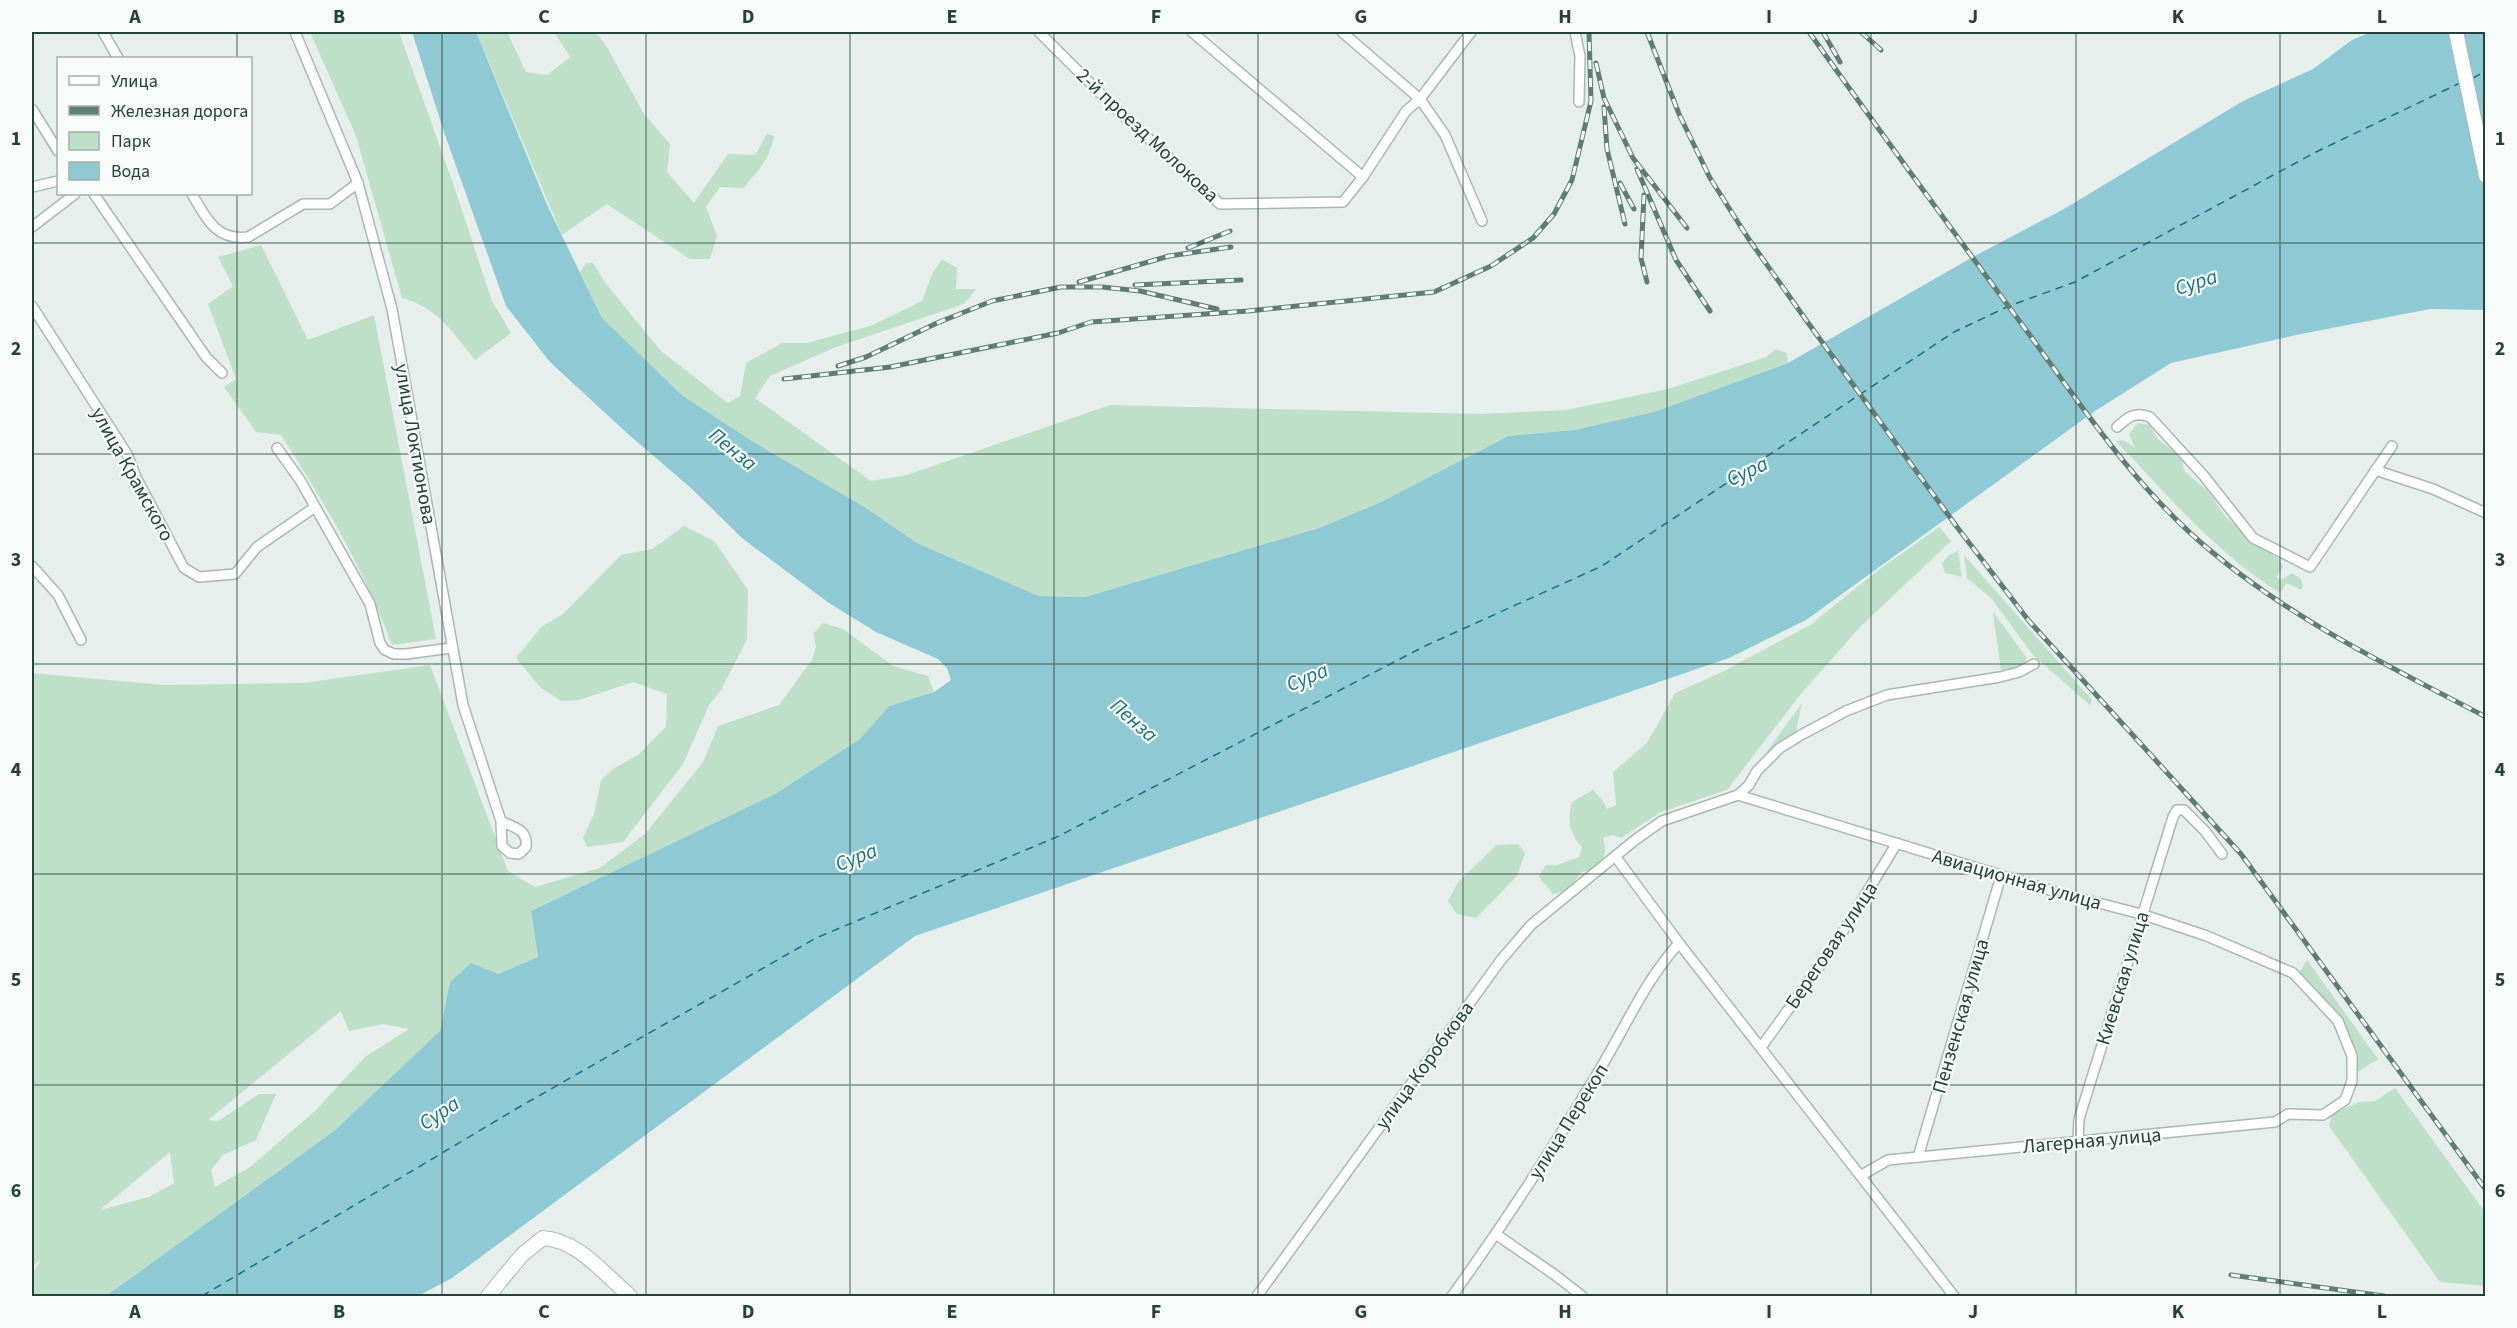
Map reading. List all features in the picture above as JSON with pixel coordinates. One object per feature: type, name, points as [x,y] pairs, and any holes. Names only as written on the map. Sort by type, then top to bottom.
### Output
[{"type":"main road","points":[[2456,32],[2486,176]]},
{"type":"main road","points":[[488,1296],[522,1255],[543,1238],[558,1239],[572,1245],[630,1296]]},
{"type":"street","points":[[103,32],[117,57]]},
{"type":"street","name":"улица Локтионова","points":[[295,32],[358,183],[392,309],[463,705],[501,821],[502,846],[510,853],[519,854],[526,847],[527,838],[524,832],[501,821]]},
{"type":"street","name":"2-й проезд Молокова","points":[[1039,32],[1113,106],[1220,204],[1343,202],[1363,177]]},
{"type":"street","points":[[1192,32],[1363,177],[1406,111],[1420,99],[1471,32]]},
{"type":"street","points":[[1342,32],[1420,99],[1445,135],[1482,221]]},
{"type":"street","points":[[1575,32],[1580,56],[1579,102]]},
{"type":"street","points":[[32,109],[57,149]]},
{"type":"street","points":[[32,187],[57,181]]},
{"type":"street","points":[[193,195],[207,221],[216,231],[237,238],[248,237],[303,204],[330,204],[358,183]]},
{"type":"street","points":[[32,227],[74,195]]},
{"type":"street","points":[[95,195],[206,357],[222,373]]},
{"type":"street","name":"улица Крамского","points":[[32,306],[127,454],[136,477],[184,568],[199,577],[235,574],[257,547],[315,507]]},
{"type":"street","points":[[2117,427],[2130,415],[2141,414],[2150,417],[2204,476],[2253,538],[2310,567],[2391,446]]},
{"type":"street","points":[[277,448],[300,480],[370,604],[380,643],[385,650],[394,654],[406,654],[451,648]]},
{"type":"street","points":[[2375,470],[2433,489],[2486,513]]},
{"type":"street","points":[[32,566],[58,595],[81,640]]},
{"type":"street","points":[[1738,795],[1780,748],[1846,711],[1887,695],[2000,677],[2019,672],[2034,664]]},
{"type":"street","name":"Авиационная улица","points":[[1738,795],[2001,876],[2141,914],[2207,936],[2293,973],[2338,1021],[2352,1056],[2352,1081],[2345,1100],[2323,1115]]},
{"type":"street","name":"улица Коробкова","points":[[1257,1296],[1501,960],[1531,925],[1662,821],[1738,795]]},
{"type":"street","name":"Киевская улица","points":[[2078,1140],[2079,1119],[2141,914],[2177,810],[2184,810],[2205,831],[2222,855]]},
{"type":"street","name":"Береговая улица","points":[[1762,1046],[1834,946],[1897,843]]},
{"type":"street","points":[[1616,856],[1679,943],[1762,1046],[1954,1296]]},
{"type":"street","name":"Пензенская улица","points":[[1918,1157],[2001,876]]},
{"type":"street","name":"улица Перекоп","points":[[1452,1296],[1497,1235],[1598,1074],[1636,1002],[1657,968],[1679,943]]},
{"type":"street","name":"Лагерная улица","points":[[1862,1175],[1888,1160],[2275,1122],[2288,1114],[2323,1115]]},
{"type":"street","points":[[1497,1235],[1582,1296]]},
{"type":"green space","points":[[310,32],[399,32],[492,301],[511,333],[475,360],[451,330],[435,315],[426,308],[402,298],[356,136]]},
{"type":"green space","points":[[476,32],[507,32],[526,72],[547,75],[570,57],[554,32],[590,32],[598,35],[644,114],[670,144],[667,172],[694,203],[728,154],[755,155],[767,134],[774,136],[763,164],[743,188],[720,187],[706,207],[717,236],[710,259],[690,259],[607,204],[562,235]]},
{"type":"green space","points":[[261,245],[308,340],[374,315],[436,639],[392,645],[369,590],[342,537],[281,435],[256,432],[224,387],[236,379],[208,304],[233,286],[218,257]]},
{"type":"green space","points":[[942,259],[957,268],[956,289],[976,289],[964,304],[836,347],[770,376],[755,398],[871,481],[907,475],[1110,405],[1479,414],[1566,410],[1668,389],[1766,357],[1776,349],[1787,353],[1788,363],[1654,412],[1574,430],[1508,436],[1381,502],[1319,528],[1085,597],[1039,596],[917,543],[866,508],[752,441],[683,396],[602,318],[580,272],[586,263],[593,263],[607,285],[661,351],[728,403],[740,396],[746,363],[782,343],[807,343],[873,325],[922,301],[933,272]]},
{"type":"green space","points":[[2138,423],[2150,425],[2158,439],[2182,458],[2184,471],[2209,492],[2225,516],[2258,545],[2279,559],[2283,567],[2276,577],[2281,580],[2292,573],[2300,578],[2303,586],[2301,590],[2287,583],[2280,593],[2213,542],[2173,502],[2116,441],[2123,440],[2135,448],[2129,434]]},
{"type":"green space","points":[[684,526],[714,541],[748,590],[747,639],[721,690],[709,705],[683,764],[623,842],[587,847],[583,838],[594,814],[601,780],[616,767],[638,755],[666,727],[667,694],[633,682],[579,700],[561,701],[540,687],[516,658],[541,627],[563,614],[621,555],[652,549]]},
{"type":"green space","points":[[1939,527],[1951,541],[1861,626],[1800,695],[1727,790],[1661,812],[1621,838],[1613,835],[1603,838],[1605,851],[1599,865],[1582,872],[1566,892],[1553,894],[1539,877],[1546,865],[1557,865],[1579,857],[1582,847],[1574,837],[1570,826],[1572,802],[1593,790],[1607,809],[1616,805],[1613,772],[1647,743],[1675,693],[1724,671],[1810,625],[1877,571]]},
{"type":"green space","points":[[1958,551],[1962,577],[1945,573],[1942,563],[1949,555]]},
{"type":"green space","points":[[1964,555],[2092,700],[2090,705],[2033,655],[1991,598],[1967,578]]},
{"type":"green space","points":[[1993,612],[2027,658],[2024,664],[2007,672],[2001,670]]},
{"type":"green space","points":[[823,623],[843,629],[893,666],[928,676],[934,692],[889,706],[860,739],[775,794],[531,911],[538,957],[498,974],[450,982],[440,1031],[334,1131],[106,1296],[32,1296],[32,1276],[40,1260],[32,1267],[32,673],[164,685],[303,683],[430,665],[508,871],[535,887],[600,868],[645,834],[703,762],[718,726],[779,705],[812,660],[816,646],[813,634]],"holes":[[[341,1011],[349,1031],[383,1024],[409,1029],[365,1057],[314,1112],[250,1167],[215,1187],[211,1170],[223,1155],[256,1140],[276,1094],[259,1094],[218,1121],[208,1120]],[[170,1152],[174,1183],[149,1197],[100,1210]]]},
{"type":"green space","points":[[1802,703],[1796,732],[1783,739],[1765,754]]},
{"type":"green space","points":[[1518,844],[1525,853],[1517,876],[1476,918],[1457,914],[1448,901],[1458,882],[1497,845]]},
{"type":"green space","points":[[2307,960],[2378,1059],[2353,1075],[2340,1019],[2299,973]]},
{"type":"green space","points":[[2395,1088],[2485,1212],[2485,1286],[2440,1282],[2329,1126],[2332,1114],[2359,1102],[2375,1101]]},
{"type":"water","points":[[412,32],[476,32],[548,207],[602,318],[683,396],[752,441],[866,508],[917,543],[1039,596],[1085,597],[1319,528],[1381,502],[1508,436],[1574,430],[1654,412],[1788,363],[1971,258],[2064,209],[2243,101],[2313,69],[2352,40],[2371,32],[2485,32],[2485,310],[2430,309],[2301,334],[2171,363],[2095,411],[1806,620],[1729,658],[915,936],[452,1278],[418,1296],[106,1296],[334,1131],[440,1031],[450,982],[471,963],[498,974],[538,957],[531,911],[775,794],[860,739],[889,706],[934,692],[951,680],[947,668],[938,659],[876,632],[829,603],[742,538],[691,488],[550,362],[506,306],[445,135]]},
{"type":"ferry route","points":[[2473,78],[2486,71]]},
{"type":"ferry route","points":[[202,1296],[521,1106],[816,938],[1059,836],[1425,646],[1602,566],[1954,332],[2009,306],[2075,282],[2316,152],[2460,83]]},
{"type":"railway","points":[[784,379],[890,367],[1058,333],[1091,322],[1248,311],[1434,292],[1491,266],[1533,238],[1554,214],[1572,180],[1591,101],[1589,32]]},
{"type":"railway","points":[[1647,32],[1679,114],[1710,178],[1748,238],[1806,320],[1957,527],[2029,621],[2241,854],[2486,1190]]},
{"type":"railway","points":[[1809,32],[2092,421],[2136,477],[2160,503],[2212,552],[2276,600],[2379,661],[2486,717]]},
{"type":"railway","points":[[1823,32],[1840,62]]},
{"type":"railway","points":[[1861,32],[1881,50]]},
{"type":"railway","points":[[1596,63],[1604,98],[1633,158],[1687,228]]},
{"type":"railway","points":[[1604,107],[1607,149],[1625,224]]},
{"type":"railway","points":[[1637,169],[1676,260],[1710,311]]},
{"type":"railway","points":[[1620,183],[1634,209]]},
{"type":"railway","points":[[1644,195],[1641,258],[1647,282]]},
{"type":"railway","points":[[1188,248],[1230,231]]},
{"type":"railway","points":[[1079,282],[1169,256],[1231,247]]},
{"type":"railway","points":[[1135,285],[1241,280]]},
{"type":"railway","points":[[838,366],[866,357],[937,323],[992,301],[1061,287],[1102,287],[1140,291],[1217,309]]},
{"type":"railway","points":[[2231,1275],[2384,1296]]},
{"type":"water label","name":"Сура","points":[[2196,282]]},
{"type":"water label","name":"Пенза","points":[[733,449]]},
{"type":"water label","name":"Сура","points":[[1747,471]]},
{"type":"water label","name":"Сура","points":[[1307,677]]},
{"type":"water label","name":"Пенза","points":[[1134,720]]},
{"type":"water label","name":"Сура","points":[[856,857]]},
{"type":"water label","name":"Сура","points":[[439,1113]]}]
